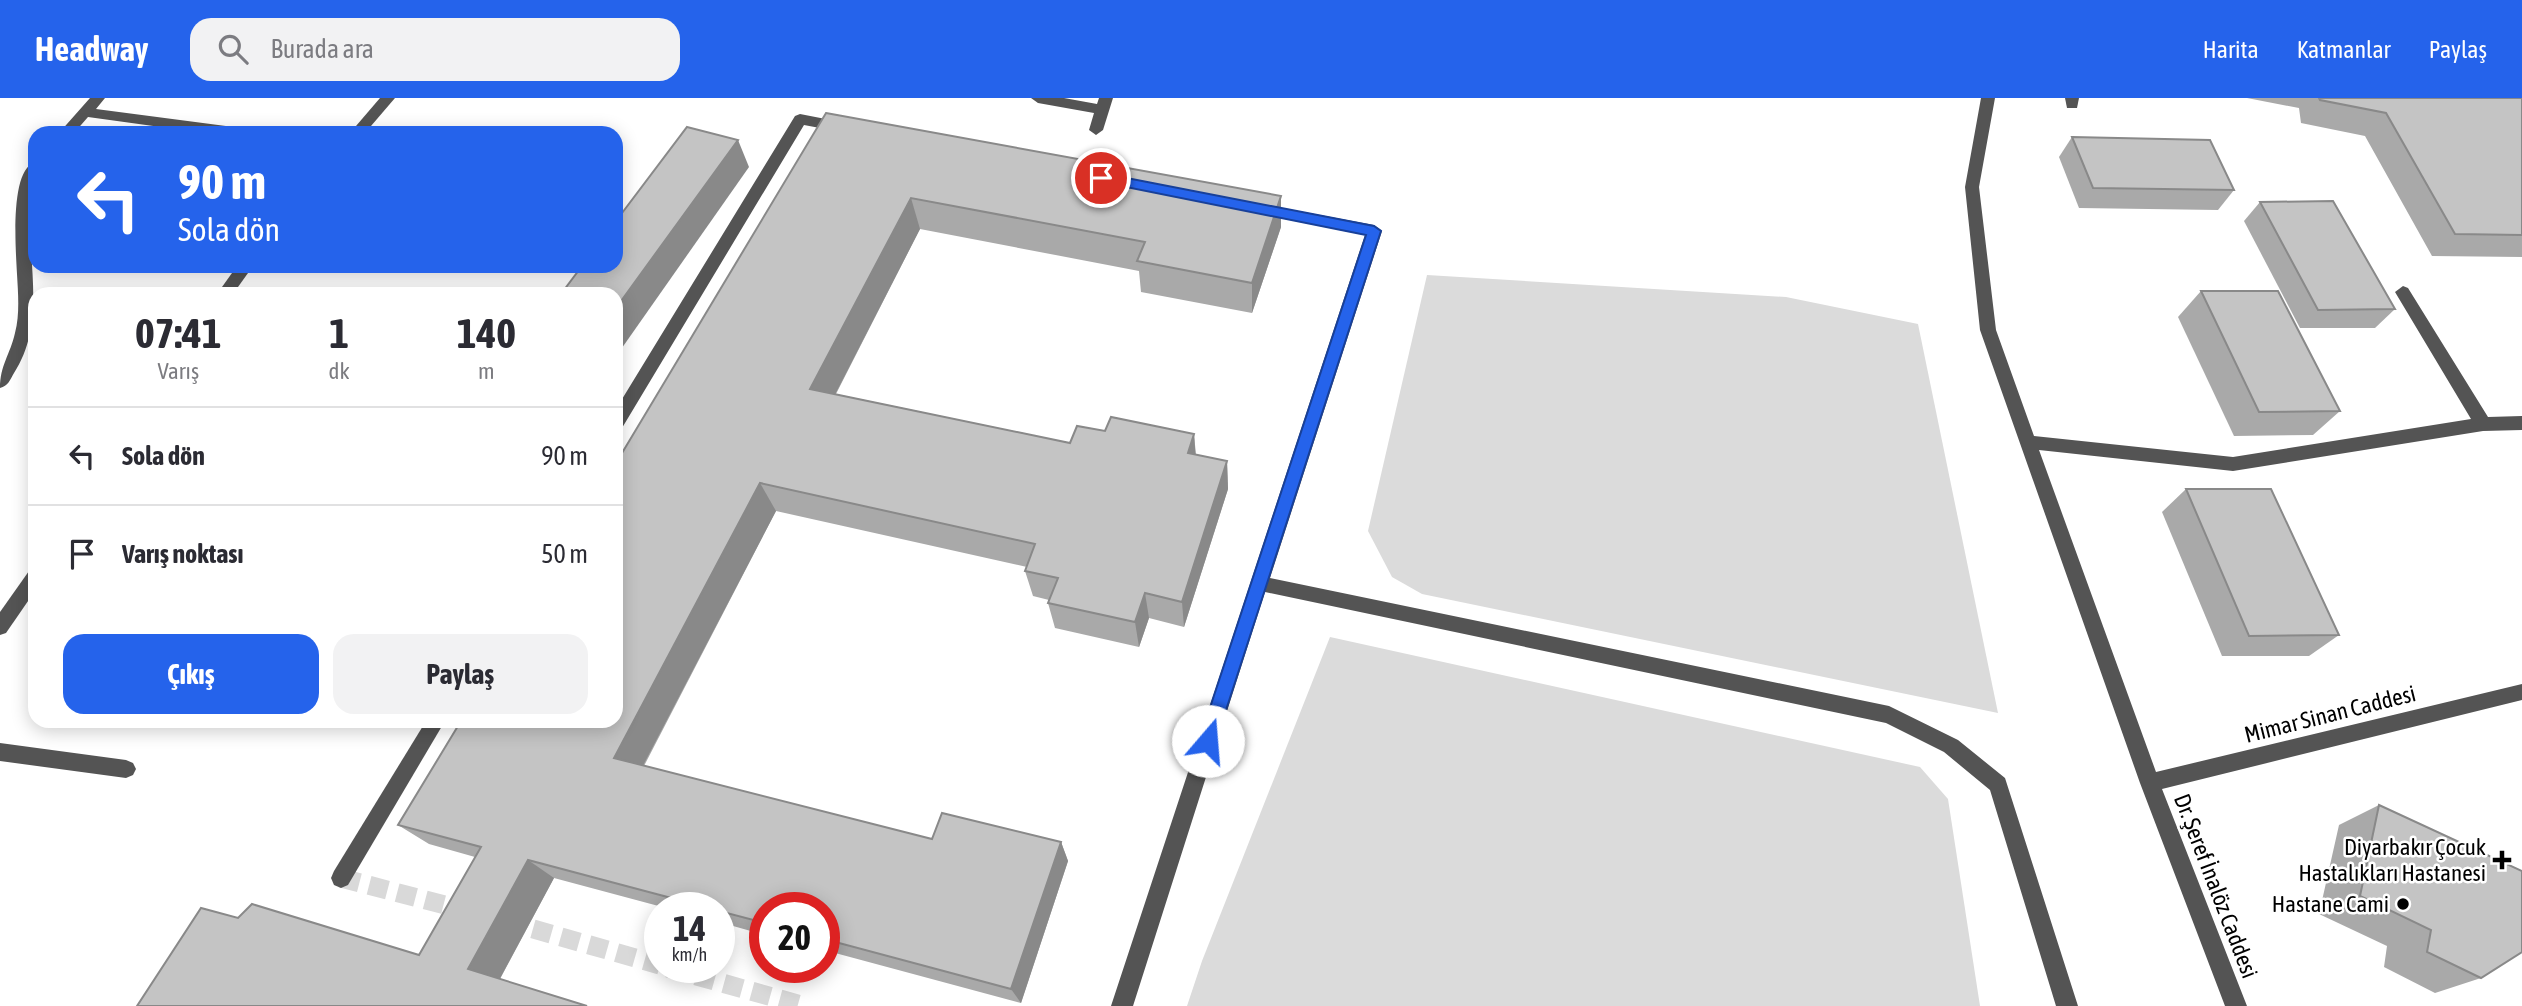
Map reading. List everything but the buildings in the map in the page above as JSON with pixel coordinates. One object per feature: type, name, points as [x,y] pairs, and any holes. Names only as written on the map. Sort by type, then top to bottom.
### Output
[{"type":"street","points":[[72,126],[98,98]]},
{"type":"street","points":[[363,126],[388,98]]},
{"type":"street","points":[[1038,98],[1104,104],[1096,130]]},
{"type":"street","name":"Dr. Şeref İnalöz Caddesi","points":[[1988,98],[1972,187],[1987,330],[2150,783],[2236,1006]]},
{"type":"street","points":[[85,112],[189,126]]},
{"type":"street","points":[[623,411],[800,119],[855,130]]},
{"type":"street","points":[[0,382],[7,374],[22,335],[22,295],[12,216],[28,175]]},
{"type":"street","points":[[1122,1006],[1374,231],[1251,207]]},
{"type":"street","points":[[2403,292],[2483,424]]},
{"type":"street","points":[[2028,442],[2234,464],[2483,424],[2522,423]]},
{"type":"street","points":[[1259,583],[1889,715],[1951,746],[1998,784],[2067,1006]]},
{"type":"street","points":[[0,627],[28,586]]},
{"type":"street","name":"Mimar Sinan Caddesi","points":[[2150,783],[2522,692]]},
{"type":"street","points":[[341,878],[432,728]]},
{"type":"street","points":[[2,755],[126,769]]},
{"type":"shaded area","points":[[1427,275],[1786,297],[1918,324],[1998,713],[1422,594],[1392,577],[1368,531]]},
{"type":"shaded area","points":[[1330,637],[1920,767],[1948,799],[1980,1006],[1187,1006],[1202,961]]},
{"type":"tunnel","points":[[341,878],[468,911]]},
{"type":"tunnel","points":[[505,921],[644,960]]},
{"type":"tunnel","points":[[722,983],[805,1006]]},
{"type":"place","name":"Diyarbakır Çocuk Hastalıkları Hastanesi","points":[[2502,860]]},
{"type":"place","name":"Hastane Cami","points":[[2403,904]]},
{"type":"route","points":[[1101,178],[1374,231],[1208,741]]}]
